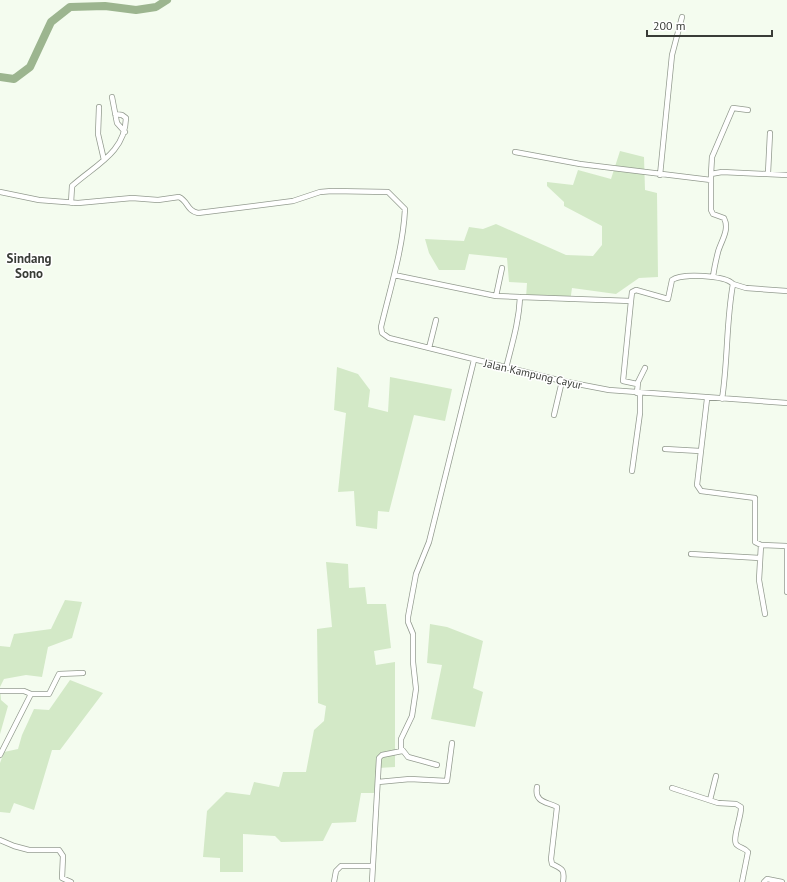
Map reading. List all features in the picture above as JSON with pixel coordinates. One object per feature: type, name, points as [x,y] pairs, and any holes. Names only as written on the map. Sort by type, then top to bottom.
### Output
[{"type":"street","points":[[660,175],[672,54],[682,17]]},
{"type":"street","points":[[112,97],[118,124],[125,132]]},
{"type":"street","points":[[99,107],[98,134],[104,160]]},
{"type":"street","points":[[713,277],[718,251],[726,232],[726,223],[724,218],[712,212],[710,205],[712,157],[733,108],[748,110]]},
{"type":"street","points":[[71,203],[71,187],[104,160],[120,143],[125,132],[126,118],[122,115],[115,114]]},
{"type":"street","points":[[768,173],[770,134]]},
{"type":"street","points":[[515,152],[547,160],[660,175],[711,180]]},
{"type":"street","points":[[711,174],[722,172],[787,175]]},
{"type":"street","points":[[0,192],[13,193],[39,200],[71,203],[132,198],[158,200],[179,197],[184,200],[193,212],[206,213],[293,202],[332,191],[386,191],[391,193],[404,207],[403,228],[394,274],[496,296],[626,300],[631,302]]},
{"type":"street","points":[[496,296],[502,268]]},
{"type":"street","name":"Jalan Kampung Cayur","points":[[394,274],[381,327],[382,333],[388,338],[562,381],[639,393],[707,399],[787,403]]},
{"type":"street","points":[[637,384],[622,381],[632,292],[636,290],[668,299],[671,284],[675,278],[713,277],[730,280],[733,284],[746,288],[787,291]]},
{"type":"street","points":[[722,399],[730,301],[733,284]]},
{"type":"street","points":[[506,368],[515,336],[520,297]]},
{"type":"street","points":[[429,348],[436,320]]},
{"type":"street","points":[[402,751],[401,740],[410,722],[416,690],[413,662],[413,634],[408,622],[410,605],[416,574],[429,542],[474,360]]},
{"type":"street","points":[[632,471],[640,413],[637,384],[646,368]]},
{"type":"street","points":[[554,415],[562,381]]},
{"type":"street","points":[[707,399],[700,450],[698,489],[756,498],[754,540],[756,543],[761,545],[787,546],[787,592]]},
{"type":"street","points":[[665,448],[700,450]]},
{"type":"street","points":[[761,545],[759,580],[766,614]]},
{"type":"street","points":[[691,554],[760,558]]},
{"type":"street","points":[[0,691],[24,691],[31,694],[49,694],[59,674],[83,673]]},
{"type":"street","points":[[0,755],[31,694]]},
{"type":"street","points":[[378,782],[410,779],[447,781],[452,743]]},
{"type":"street","points":[[372,882],[381,756],[402,751],[414,759],[437,765]]},
{"type":"street","points":[[710,800],[716,776]]},
{"type":"street","points":[[537,787],[538,798],[543,802],[556,806],[558,809],[551,859],[552,864],[561,867],[564,871],[563,882]]},
{"type":"street","points":[[672,788],[710,800],[741,807],[735,844],[748,852],[742,882]]},
{"type":"street","points":[[0,840],[29,850],[60,850],[63,856],[62,878],[71,882]]},
{"type":"street","points":[[334,882],[336,871],[341,866],[372,866]]},
{"type":"street","points":[[764,882],[767,879],[782,882]]},
{"type":"green space","points":[[620,151],[644,157],[645,190],[657,193],[658,277],[639,278],[616,294],[572,288],[570,302],[526,298],[527,283],[509,282],[507,258],[469,254],[465,270],[439,270],[429,253],[425,239],[464,241],[469,227],[483,229],[496,224],[566,255],[593,256],[602,245],[602,226],[564,206],[564,202],[547,186],[547,182],[573,185],[578,170],[611,179]]},
{"type":"green space","points":[[337,367],[358,374],[370,390],[368,407],[388,412],[390,377],[452,389],[445,421],[414,415],[389,512],[378,511],[377,529],[356,526],[354,491],[338,492],[346,413],[334,410]]},
{"type":"green space","points":[[326,562],[348,564],[349,588],[365,587],[367,604],[386,604],[391,648],[374,651],[376,665],[395,662],[395,767],[378,768],[374,793],[361,793],[356,822],[332,823],[323,841],[281,842],[275,836],[243,834],[243,872],[220,872],[220,858],[203,857],[207,811],[226,792],[250,795],[254,782],[279,787],[283,772],[306,772],[314,730],[324,721],[326,706],[318,703],[317,629],[332,627]]},
{"type":"green space","points":[[65,600],[82,602],[72,638],[48,647],[42,677],[26,675],[4,679],[0,687],[0,646],[10,647],[14,634],[51,629]]},
{"type":"green space","points":[[430,624],[447,627],[483,641],[473,688],[483,692],[475,727],[431,719],[442,665],[427,663]]},
{"type":"green space","points":[[70,680],[103,693],[60,750],[52,750],[34,810],[14,803],[10,813],[0,812],[0,763],[4,752],[18,749],[22,735],[34,709],[49,710]]},
{"type":"green space","points":[[0,687],[1,700],[8,706],[0,734]]},
{"type":"waterway","points":[[0,77],[14,79],[30,67],[51,22],[70,7],[105,6],[136,10],[156,7],[167,0]]},
{"type":"district","name":"Sindang Sono","points":[[29,266]]}]
